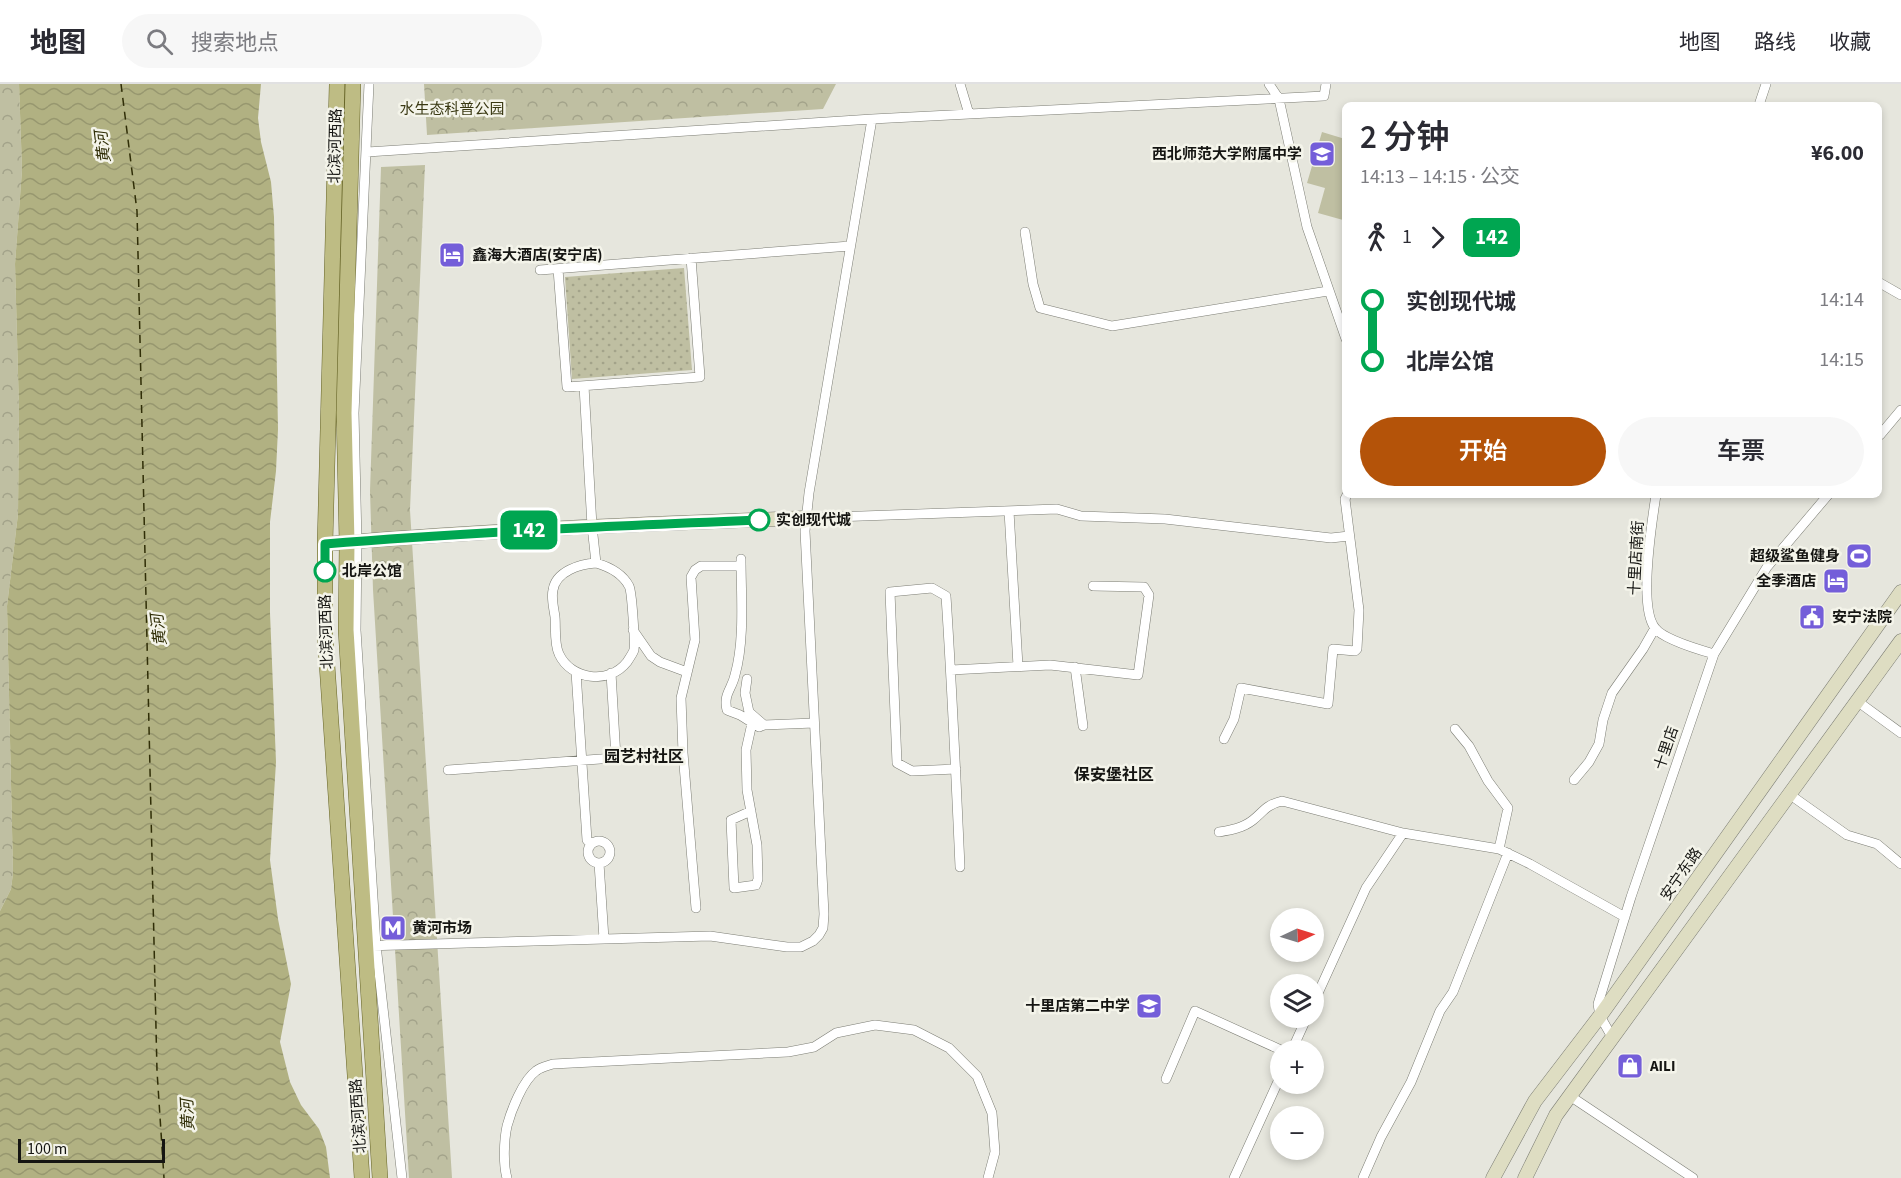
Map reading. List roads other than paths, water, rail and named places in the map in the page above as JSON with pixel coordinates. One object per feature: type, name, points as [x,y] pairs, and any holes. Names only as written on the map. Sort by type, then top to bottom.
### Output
[{"type":"main road","name":"北滨河西路","points":[[337,84],[325,544],[325,635],[363,1178]]},
{"type":"main road","name":"北滨河西路","points":[[353,84],[344,413],[352,542],[346,630],[370,945],[380,1178]]},
{"type":"main road","points":[[326,499],[339,536],[352,542]]},
{"type":"main road","points":[[325,544],[592,526],[806,519]]},
{"type":"main road","name":"安宁东路","points":[[1493,1178],[1535,1101],[1600,1016],[1901,592]]},
{"type":"main road","points":[[1526,1178],[1556,1115],[1901,641]]},
{"type":"street","points":[[352,542],[354,413],[369,84]]},
{"type":"street","points":[[960,84],[969,114]]},
{"type":"street","points":[[1269,84],[1279,99],[1306,226],[1342,328]]},
{"type":"street","points":[[367,152],[872,119],[1324,96],[1326,84]]},
{"type":"street","points":[[1760,102],[1766,84]]},
{"type":"street","points":[[402,1178],[370,945],[710,936],[801,947],[813,941],[823,928],[805,531],[808,493],[872,119]]},
{"type":"street","points":[[1024,232],[1033,284],[1041,308],[1112,326],[1328,291]]},
{"type":"street","points":[[540,270],[850,246]]},
{"type":"street","points":[[558,269],[567,387],[700,377],[691,258]]},
{"type":"street","points":[[1882,284],[1901,295]]},
{"type":"street","points":[[584,386],[596,563]]},
{"type":"street","points":[[1882,433],[1901,410]]},
{"type":"street","points":[[1224,739],[1234,719],[1241,688],[1328,704],[1334,649],[1355,651],[1358,649],[1359,610],[1346,498]]},
{"type":"street","name":"十里店南街","points":[[1655,628],[1649,614],[1647,584],[1651,525],[1656,498]]},
{"type":"street","name":"十里店","points":[[1600,1016],[1598,1004],[1625,917],[1714,654],[1767,567],[1825,498]]},
{"type":"street","points":[[806,519],[1057,509],[1082,516],[1165,519],[1331,538],[1349,536]]},
{"type":"street","points":[[1009,511],[1018,666]]},
{"type":"street","points":[[696,908],[683,753],[681,698],[695,640],[691,577],[695,570],[701,566],[741,562],[740,647],[735,675],[725,700],[727,710],[759,728],[764,725],[814,723]]},
{"type":"street","points":[[596,563],[610,567],[622,576],[630,588],[634,650],[627,662],[616,672],[589,677],[565,664],[558,652],[553,590],[558,580],[568,570],[582,564],[596,563]]},
{"type":"street","points":[[951,670],[1050,665],[1138,675],[1149,595],[1144,587],[1093,586]]},
{"type":"street","points":[[956,769],[912,771],[897,763],[890,592],[932,588],[946,596],[951,670],[956,769],[960,867]]},
{"type":"street","points":[[1574,780],[1589,762],[1599,744],[1603,720],[1612,693],[1655,628],[1671,639],[1714,654]]},
{"type":"street","points":[[633,630],[651,656],[660,662],[687,672]]},
{"type":"street","points":[[1075,667],[1083,726]]},
{"type":"street","points":[[576,672],[587,840],[591,844]]},
{"type":"street","points":[[611,673],[616,758]]},
{"type":"street","points":[[747,679],[745,693],[749,712],[764,725]]},
{"type":"street","points":[[1857,701],[1901,733]]},
{"type":"street","points":[[751,812],[731,820],[734,888],[756,885],[758,879],[757,845],[751,812],[747,790],[746,750],[752,723]]},
{"type":"street","points":[[1363,1178],[1381,1137],[1412,1082],[1440,1011],[1453,992],[1503,851],[1508,808],[1455,729]]},
{"type":"street","points":[[448,770],[683,753]]},
{"type":"street","points":[[1789,794],[1847,835],[1876,843],[1901,864]]},
{"type":"street","points":[[1220,832],[1235,830],[1252,821],[1270,804],[1282,801],[1402,833],[1503,851],[1625,917]]},
{"type":"street","points":[[1324,980],[1366,888],[1402,833]]},
{"type":"street","points":[[599,841],[609,848],[609,856],[607,860],[599,863],[591,860],[588,852],[591,844],[599,841]]},
{"type":"street","points":[[599,863],[604,939]]},
{"type":"street","points":[[1166,1080],[1195,1011],[1270,1045]]},
{"type":"street","points":[[1600,1016],[1612,1037]]},
{"type":"street","points":[[507,1178],[504,1168],[507,1127],[527,1080],[543,1067],[788,1052],[813,1047],[836,1033],[875,1025],[914,1030],[949,1048],[976,1076],[992,1113],[995,1152],[988,1178]]},
{"type":"street","points":[[1234,1178],[1272,1094]]},
{"type":"street","points":[[1570,1096],[1693,1178]]},
{"type":"water","name":"黄河","points":[[19,84],[261,84],[258,118],[261,142],[271,182],[274,217],[278,429],[270,522],[270,613],[276,762],[270,860],[278,919],[291,984],[280,1042],[290,1082],[301,1105],[319,1129],[326,1147],[330,1178],[0,1178],[0,911],[11,889],[13,873],[7,606],[18,514],[19,410],[15,264],[22,170]]},
{"type":"place","name":"西北师范大学附属中学","points":[[1322,154]]},
{"type":"place","name":"鑫海大酒店(安宁店)","points":[[452,255]]},
{"type":"place","name":"实创现代城","points":[[759,520]]},
{"type":"place","name":"超级鲨鱼健身","points":[[1859,556]]},
{"type":"place","name":"北岸公馆","points":[[325,571]]},
{"type":"place","name":"全季酒店","points":[[1836,581]]},
{"type":"place","name":"安宁法院","points":[[1812,617]]},
{"type":"place","name":"黄河市场","points":[[393,928]]},
{"type":"place","name":"十里店第二中学","points":[[1149,1006]]},
{"type":"place","name":"AILI","points":[[1630,1066]]},
{"type":"district","name":"园艺村社区","points":[[644,756]]},
{"type":"district","name":"保安堡社区","points":[[1114,774]]},
{"type":"park label","name":"水生态科普公园","points":[[452,109]]}]
